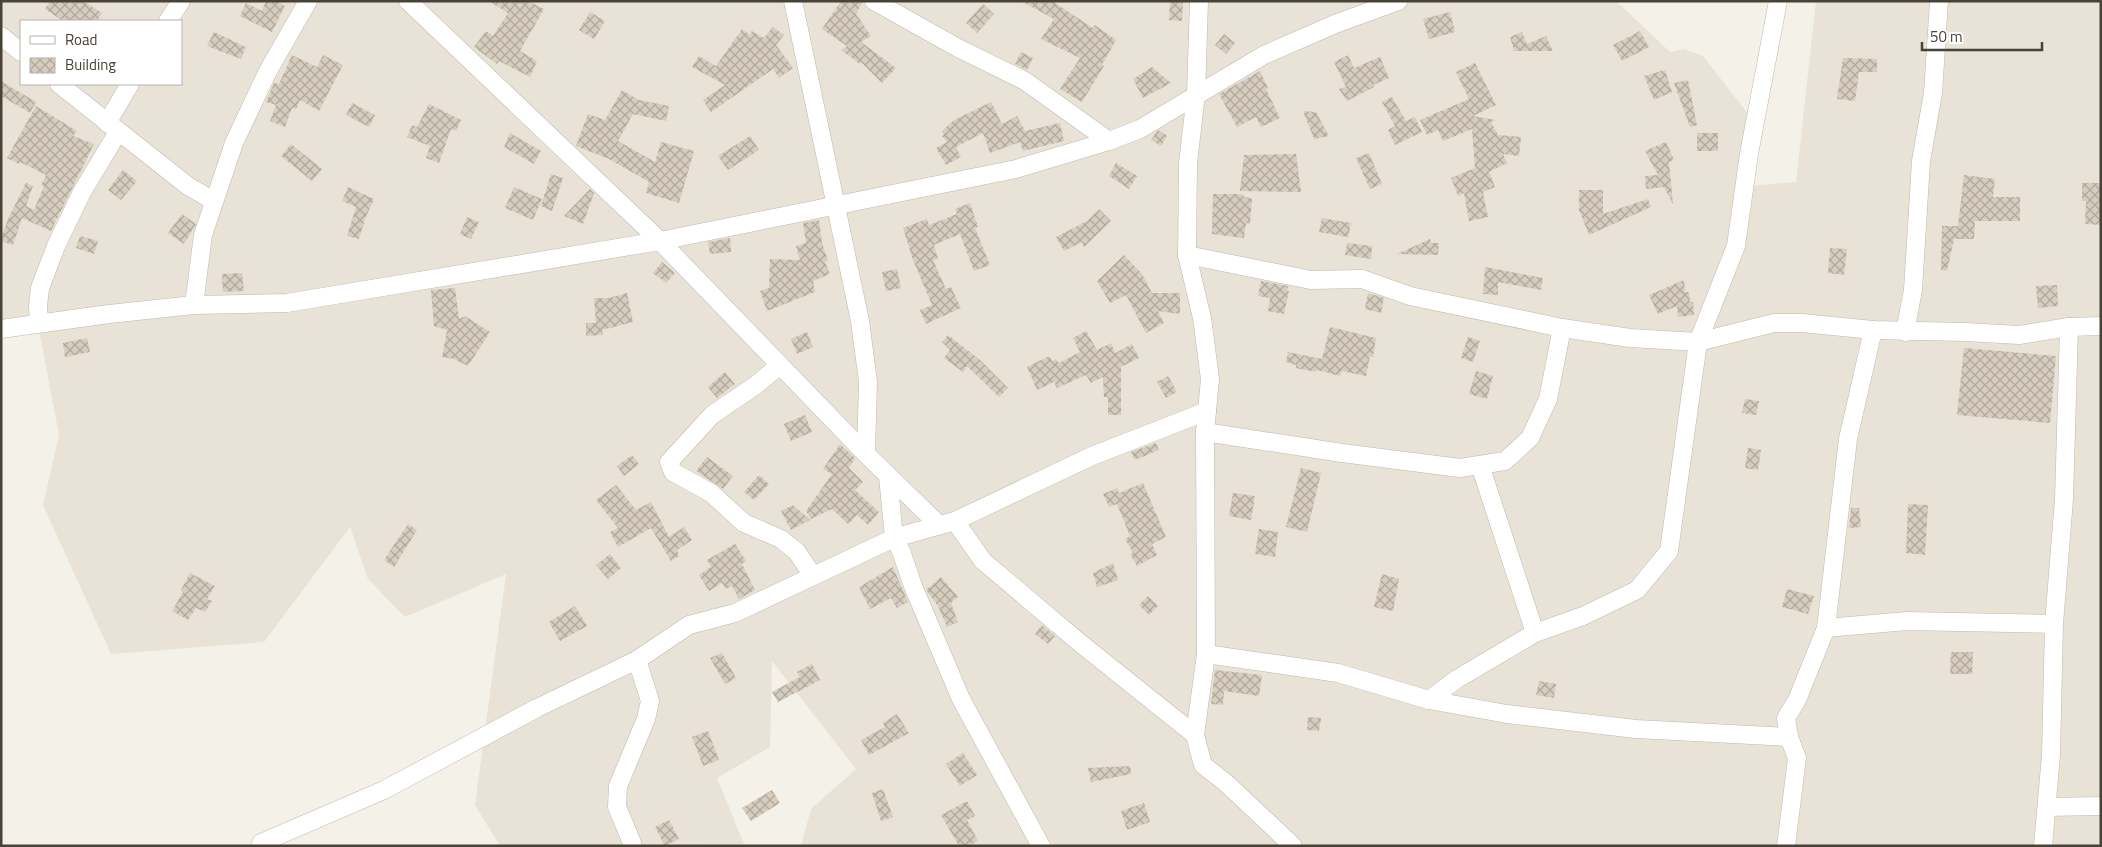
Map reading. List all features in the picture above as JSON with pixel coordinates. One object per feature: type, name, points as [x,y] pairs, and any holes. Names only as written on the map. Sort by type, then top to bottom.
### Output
[{"type":"street","points":[[169,20],[181,1]]},
{"type":"street","points":[[194,306],[203,234],[234,143],[268,70],[308,1]]},
{"type":"street","points":[[408,1],[660,241],[888,476],[947,523],[983,561],[1080,643],[1195,735]]},
{"type":"street","points":[[793,1],[860,321],[868,382],[866,454]]},
{"type":"street","points":[[874,1],[958,48],[1025,81],[1109,141]]},
{"type":"street","points":[[1199,1],[1196,94],[1188,164],[1187,255],[1202,318],[1210,379],[1204,432],[1206,654],[1195,735],[1203,765],[1226,783],[1293,846]]},
{"type":"street","points":[[1,330],[39,323],[194,306],[287,303],[660,241],[1016,169],[1109,141],[1140,129],[1264,55],[1335,24],[1398,1]]},
{"type":"street","points":[[1429,700],[1457,679],[1535,633],[1583,616],[1637,590],[1669,551],[1698,342],[1736,246],[1752,136],[1778,1]]},
{"type":"street","points":[[1905,332],[1913,290],[1922,161],[1934,93],[1939,1]]},
{"type":"street","points":[[1,36],[20,51]]},
{"type":"street","points":[[60,85],[188,186],[214,202]]},
{"type":"street","points":[[39,323],[40,288],[56,246],[113,128],[130,85]]},
{"type":"street","points":[[1187,255],[1311,280],[1362,280],[1410,296],[1562,328],[1630,338],[1698,342],[1774,323],[1802,323],[1905,332],[1966,332],[2019,335],[2069,327],[2101,326]]},
{"type":"street","points":[[2043,846],[2051,755],[2054,624],[2064,499],[2069,327]]},
{"type":"street","points":[[1204,432],[1342,453],[1460,468],[1505,461],[1530,438],[1548,399],[1562,328]]},
{"type":"street","points":[[1786,846],[1797,758],[1789,737],[1786,718],[1797,700],[1826,628],[1848,439],[1874,330]]},
{"type":"street","points":[[780,365],[756,385],[712,415],[668,462],[673,472],[711,493],[744,523],[781,539],[797,552],[813,576]]},
{"type":"street","points":[[261,843],[384,790],[537,708],[637,660],[689,625],[735,613],[894,538],[947,523],[1092,456],[1207,411]]},
{"type":"street","points":[[1480,465],[1535,633]]},
{"type":"street","points":[[888,476],[894,538],[962,699],[1041,846]]},
{"type":"street","points":[[1826,628],[1907,621],[2054,624]]},
{"type":"street","points":[[1206,654],[1338,674],[1429,700],[1507,714],[1636,729],[1789,737]]},
{"type":"street","points":[[632,843],[617,806],[618,786],[646,719],[650,701],[637,660]]},
{"type":"street","points":[[2046,807],[2101,806]]},
{"type":"shaded area","points":[[1,1],[1616,1],[1670,52],[1684,49],[1703,56],[1749,115],[1737,187],[1796,182],[1816,1],[2101,1],[2101,846],[801,846],[811,809],[856,769],[772,661],[770,747],[717,778],[744,844],[500,846],[475,805],[506,574],[405,617],[368,579],[350,527],[264,642],[111,654],[43,505],[59,435],[38,325],[1,332]]},
{"type":"building","points":[[50,1],[83,1],[102,13],[98,20],[62,20],[45,9]]},
{"type":"building","points":[[266,1],[276,1],[285,6],[272,32],[240,16],[246,3],[262,11]]},
{"type":"building","points":[[489,1],[528,1],[544,9],[520,51],[537,61],[530,77],[499,61],[497,64],[474,47],[486,31],[493,36],[508,13]]},
{"type":"building","points":[[841,1],[863,1],[856,14],[871,36],[861,42],[896,68],[882,83],[861,62],[860,64],[841,50],[847,46],[822,29]]},
{"type":"building","points":[[1021,1],[1052,1],[1093,28],[1095,25],[1116,40],[1102,65],[1104,66],[1082,102],[1060,89],[1080,58],[1041,39],[1054,19]]},
{"type":"building","points":[[1170,1],[1183,1],[1182,21],[1169,20]]},
{"type":"building","points":[[983,4],[994,14],[977,33],[966,23]]},
{"type":"building","points":[[590,12],[605,21],[594,39],[579,30]]},
{"type":"building","points":[[1450,12],[1455,32],[1429,39],[1423,19]]},
{"type":"building","points":[[773,27],[784,35],[776,45],[793,68],[779,78],[773,69],[711,112],[703,100],[725,85],[692,67],[699,56],[716,66],[742,29],[750,35],[752,31],[764,38]]},
{"type":"building","points":[[1640,31],[1649,47],[1622,61],[1613,45]]},
{"type":"building","points":[[214,32],[246,47],[241,59],[207,46]]},
{"type":"building","points":[[1522,32],[1527,44],[1546,36],[1553,51],[1511,51],[1514,50],[1510,37]]},
{"type":"building","points":[[1224,34],[1235,43],[1226,54],[1215,45]]},
{"type":"building","points":[[1021,52],[1033,58],[1027,70],[1015,64]]},
{"type":"building","points":[[292,55],[317,67],[323,55],[343,65],[319,111],[300,100],[296,109],[292,108],[285,127],[270,121],[276,105],[266,102],[274,83],[279,84]]},
{"type":"building","points":[[1348,55],[1354,68],[1380,57],[1389,78],[1373,85],[1374,87],[1347,101],[1339,89],[1346,87],[1334,62]]},
{"type":"building","points":[[1843,58],[1877,59],[1877,72],[1859,72],[1855,101],[1837,99]]},
{"type":"building","points":[[1475,63],[1496,105],[1473,116],[1496,120],[1491,122],[1498,135],[1521,137],[1519,156],[1503,154],[1507,163],[1489,172],[1495,187],[1483,192],[1488,217],[1469,221],[1464,193],[1458,196],[1451,178],[1475,168],[1472,129],[1443,141],[1438,130],[1427,135],[1420,120],[1469,99],[1456,72]]},
{"type":"building","points":[[1152,67],[1171,83],[1143,98],[1133,79]]},
{"type":"building","points":[[1665,70],[1672,92],[1654,100],[1644,76]]},
{"type":"building","points":[[1260,71],[1268,88],[1266,89],[1280,118],[1261,127],[1256,117],[1237,127],[1219,94]]},
{"type":"building","points":[[1688,80],[1697,125],[1690,127],[1674,83]]},
{"type":"building","points":[[1,81],[36,102],[30,113],[1,96]]},
{"type":"building","points":[[622,90],[639,100],[669,106],[666,121],[633,114],[618,141],[655,162],[661,142],[694,151],[679,203],[646,193],[649,182],[609,159],[576,146],[588,114],[605,120]]},
{"type":"building","points":[[1392,97],[1406,121],[1415,117],[1422,132],[1395,145],[1388,130],[1395,126],[1382,102]]},
{"type":"building","points":[[991,102],[1002,124],[1017,116],[1025,131],[1060,123],[1064,141],[1023,151],[1020,142],[990,153],[983,133],[956,147],[961,157],[946,165],[936,148],[947,142],[942,136],[944,134],[942,131],[954,120]]},
{"type":"building","points":[[352,103],[375,115],[369,127],[346,115]]},
{"type":"building","points":[[429,104],[461,120],[456,131],[451,129],[439,163],[426,158],[430,146],[407,137],[412,125],[417,127]]},
{"type":"building","points":[[36,106],[77,131],[73,136],[94,144],[57,219],[55,218],[56,221],[51,231],[22,218],[13,245],[1,241],[8,219],[26,183],[33,186],[26,206],[34,210],[44,186],[41,185],[46,175],[20,162],[19,164],[7,158]]},
{"type":"building","points":[[1303,111],[1316,112],[1329,136],[1314,139]]},
{"type":"building","points":[[1158,130],[1167,136],[1161,146],[1151,140]]},
{"type":"building","points":[[510,133],[541,151],[534,164],[504,147]]},
{"type":"building","points":[[1697,133],[1718,133],[1718,151],[1697,151]]},
{"type":"building","points":[[750,136],[759,150],[728,170],[718,156]]},
{"type":"building","points":[[1666,142],[1674,160],[1669,162],[1673,204],[1664,187],[1646,189],[1645,176],[1658,175],[1645,151]]},
{"type":"building","points":[[291,144],[322,169],[312,181],[281,156]]},
{"type":"building","points":[[1369,153],[1382,184],[1370,189],[1356,158]]},
{"type":"building","points":[[1296,154],[1301,192],[1240,191],[1244,155]]},
{"type":"building","points":[[1116,163],[1137,176],[1129,189],[1109,176]]},
{"type":"building","points":[[123,170],[137,181],[121,200],[108,190]]},
{"type":"building","points":[[551,174],[563,178],[552,211],[541,206]]},
{"type":"building","points":[[1964,175],[1995,179],[1993,197],[2020,197],[2020,221],[1975,221],[1974,239],[1954,239],[1947,271],[1941,270],[1942,226],[1958,226]]},
{"type":"building","points":[[2082,183],[2101,183],[2101,225],[2085,224],[2086,201],[2082,201]]},
{"type":"building","points":[[348,187],[374,199],[359,239],[347,236],[356,207],[342,201]]},
{"type":"building","points":[[514,187],[542,199],[533,220],[505,208]]},
{"type":"building","points":[[590,189],[594,193],[583,224],[564,216]]},
{"type":"building","points":[[1579,190],[1603,190],[1603,214],[1648,199],[1651,207],[1589,235],[1579,210]]},
{"type":"building","points":[[1213,194],[1243,194],[1243,196],[1252,199],[1250,224],[1246,223],[1244,238],[1212,234]]},
{"type":"building","points":[[970,203],[978,227],[975,228],[990,265],[974,271],[960,234],[934,245],[938,259],[933,260],[946,289],[951,287],[961,308],[926,324],[920,310],[932,305],[913,260],[903,228],[927,219],[929,225],[957,214],[955,209]]},
{"type":"building","points":[[1099,209],[1111,221],[1084,247],[1082,242],[1064,251],[1056,237],[1087,221]]},
{"type":"building","points":[[182,214],[196,224],[184,244],[168,233]]},
{"type":"building","points":[[467,217],[479,222],[471,239],[460,234]]},
{"type":"building","points":[[1322,218],[1351,223],[1348,237],[1319,232]]},
{"type":"building","points":[[819,220],[822,243],[828,261],[825,262],[830,274],[813,281],[815,292],[767,311],[760,291],[769,288],[770,259],[800,260],[796,246],[806,243],[803,223]]},
{"type":"building","points":[[80,236],[98,241],[94,254],[76,248]]},
{"type":"building","points":[[730,238],[731,252],[710,254],[708,242]]},
{"type":"building","points":[[1430,239],[1431,243],[1439,243],[1438,255],[1397,254]]},
{"type":"building","points":[[1347,243],[1372,246],[1371,259],[1345,255]]},
{"type":"building","points":[[1830,248],[1847,249],[1844,275],[1828,273]]},
{"type":"building","points":[[1124,255],[1142,274],[1152,293],[1180,293],[1180,314],[1158,311],[1164,323],[1146,333],[1126,295],[1110,303],[1097,281]]},
{"type":"building","points":[[662,262],[675,273],[666,283],[653,273]]},
{"type":"building","points":[[1485,267],[1543,278],[1541,290],[1498,282],[1498,295],[1483,294]]},
{"type":"building","points":[[897,269],[901,288],[886,291],[882,272]]},
{"type":"building","points":[[242,273],[244,291],[223,292],[222,274]]},
{"type":"building","points":[[1684,280],[1685,292],[1689,292],[1690,302],[1693,302],[1694,315],[1678,317],[1677,306],[1658,314],[1649,295]]},
{"type":"building","points":[[1261,281],[1288,286],[1287,290],[1289,291],[1284,314],[1268,311],[1270,298],[1258,296]]},
{"type":"building","points":[[2057,285],[2058,306],[2038,308],[2036,286]]},
{"type":"building","points":[[455,288],[459,319],[465,316],[490,332],[468,366],[454,359],[442,357],[447,330],[434,326],[431,290]]},
{"type":"building","points":[[627,293],[633,322],[602,330],[603,335],[586,336],[586,323],[596,323],[594,298],[609,298]]},
{"type":"building","points":[[1368,293],[1384,298],[1381,313],[1365,309]]},
{"type":"building","points":[[1330,327],[1376,338],[1373,357],[1370,356],[1366,376],[1341,371],[1340,376],[1317,370],[1316,372],[1296,368],[1296,365],[1286,362],[1288,352],[1322,359]]},
{"type":"building","points":[[1086,331],[1097,350],[1111,343],[1115,353],[1132,344],[1139,358],[1121,367],[1121,415],[1108,415],[1108,397],[1104,397],[1103,377],[1091,383],[1086,375],[1057,388],[1054,382],[1037,390],[1027,367],[1047,357],[1050,357],[1052,361],[1056,359],[1059,363],[1080,352],[1073,338]]},
{"type":"building","points":[[807,332],[813,347],[797,354],[791,339]]},
{"type":"building","points":[[948,335],[980,360],[1008,388],[999,397],[967,366],[963,372],[944,358],[950,350],[942,342]]},
{"type":"building","points":[[1468,337],[1480,341],[1473,362],[1461,358]]},
{"type":"building","points":[[87,338],[90,352],[65,357],[63,343]]},
{"type":"building","points":[[1964,348],[2056,356],[2050,423],[1957,415]]},
{"type":"building","points":[[1476,371],[1493,376],[1487,399],[1469,394]]},
{"type":"building","points":[[725,372],[735,384],[717,398],[708,387]]},
{"type":"building","points":[[1168,376],[1177,392],[1166,398],[1157,382]]},
{"type":"building","points":[[1745,399],[1759,401],[1756,415],[1742,413]]},
{"type":"building","points":[[805,415],[812,432],[791,441],[784,424]]},
{"type":"building","points":[[1156,443],[1159,450],[1135,460],[1131,452]]},
{"type":"building","points":[[840,444],[855,458],[849,468],[863,482],[855,490],[879,512],[868,525],[857,515],[848,524],[832,509],[811,519],[806,511],[832,474],[823,469]]},
{"type":"building","points":[[1748,448],[1761,450],[1758,470],[1745,468]]},
{"type":"building","points":[[632,455],[639,464],[624,476],[617,466]]},
{"type":"building","points":[[707,457],[733,476],[723,489],[696,471]]},
{"type":"building","points":[[1301,468],[1321,473],[1307,532],[1286,527]]},
{"type":"building","points":[[759,475],[769,484],[754,500],[744,492]]},
{"type":"building","points":[[1143,483],[1166,537],[1152,544],[1157,555],[1137,566],[1130,554],[1133,553],[1125,539],[1130,536],[1117,504],[1109,507],[1103,494],[1117,488],[1119,493]]},
{"type":"building","points":[[616,485],[636,510],[651,502],[669,537],[684,527],[692,540],[677,550],[679,556],[671,561],[651,528],[618,547],[610,532],[618,528],[596,500]]},
{"type":"building","points":[[1233,493],[1255,496],[1251,520],[1229,516]]},
{"type":"building","points":[[1908,504],[1928,505],[1925,555],[1906,553]]},
{"type":"building","points":[[793,505],[810,520],[791,530],[781,511]]},
{"type":"building","points":[[1851,508],[1859,508],[1861,527],[1849,528]]},
{"type":"building","points":[[408,524],[417,530],[394,567],[384,560]]},
{"type":"building","points":[[1259,529],[1278,532],[1275,557],[1255,554]]},
{"type":"building","points":[[735,544],[746,561],[742,564],[755,590],[739,599],[732,586],[726,589],[722,583],[709,591],[699,575],[711,567],[707,560]]},
{"type":"building","points":[[610,554],[621,568],[608,579],[596,565]]},
{"type":"building","points":[[1113,563],[1118,580],[1097,587],[1093,573]]},
{"type":"building","points":[[893,567],[908,602],[897,608],[891,598],[870,609],[859,587]]},
{"type":"building","points":[[190,573],[215,586],[207,599],[212,601],[205,612],[196,608],[188,620],[172,611],[183,592],[181,590]]},
{"type":"building","points":[[1382,574],[1399,579],[1393,611],[1374,607]]},
{"type":"building","points":[[941,577],[958,597],[951,603],[958,622],[947,627],[938,606],[926,590]]},
{"type":"building","points":[[1787,589],[1814,596],[1808,614],[1782,607]]},
{"type":"building","points":[[1148,596],[1158,606],[1149,615],[1139,605]]},
{"type":"building","points":[[575,606],[587,626],[560,641],[549,622]]},
{"type":"building","points":[[1042,625],[1055,636],[1048,644],[1035,634]]},
{"type":"building","points":[[1951,652],[1973,652],[1972,674],[1950,674]]},
{"type":"building","points":[[722,653],[736,678],[725,684],[710,658]]},
{"type":"building","points":[[812,664],[820,680],[778,702],[772,692],[800,677],[797,672]]},
{"type":"building","points":[[1215,670],[1262,675],[1259,696],[1224,691],[1223,705],[1211,704]]},
{"type":"building","points":[[1539,681],[1556,684],[1554,698],[1536,695]]},
{"type":"building","points":[[897,714],[909,733],[869,755],[861,740],[885,727],[883,723]]},
{"type":"building","points":[[1308,717],[1321,718],[1319,731],[1307,730]]},
{"type":"building","points":[[708,731],[719,760],[703,766],[692,737]]},
{"type":"building","points":[[963,753],[977,775],[960,786],[946,764]]},
{"type":"building","points":[[1130,766],[1131,774],[1091,782],[1088,768]]},
{"type":"building","points":[[883,789],[893,817],[881,821],[872,793]]},
{"type":"building","points":[[772,790],[780,803],[751,821],[742,808]]},
{"type":"building","points":[[967,801],[975,816],[967,820],[978,841],[968,846],[959,846],[941,815]]},
{"type":"building","points":[[1144,803],[1150,822],[1127,830],[1121,811]]},
{"type":"building","points":[[669,820],[679,839],[665,846],[655,827]]}]
